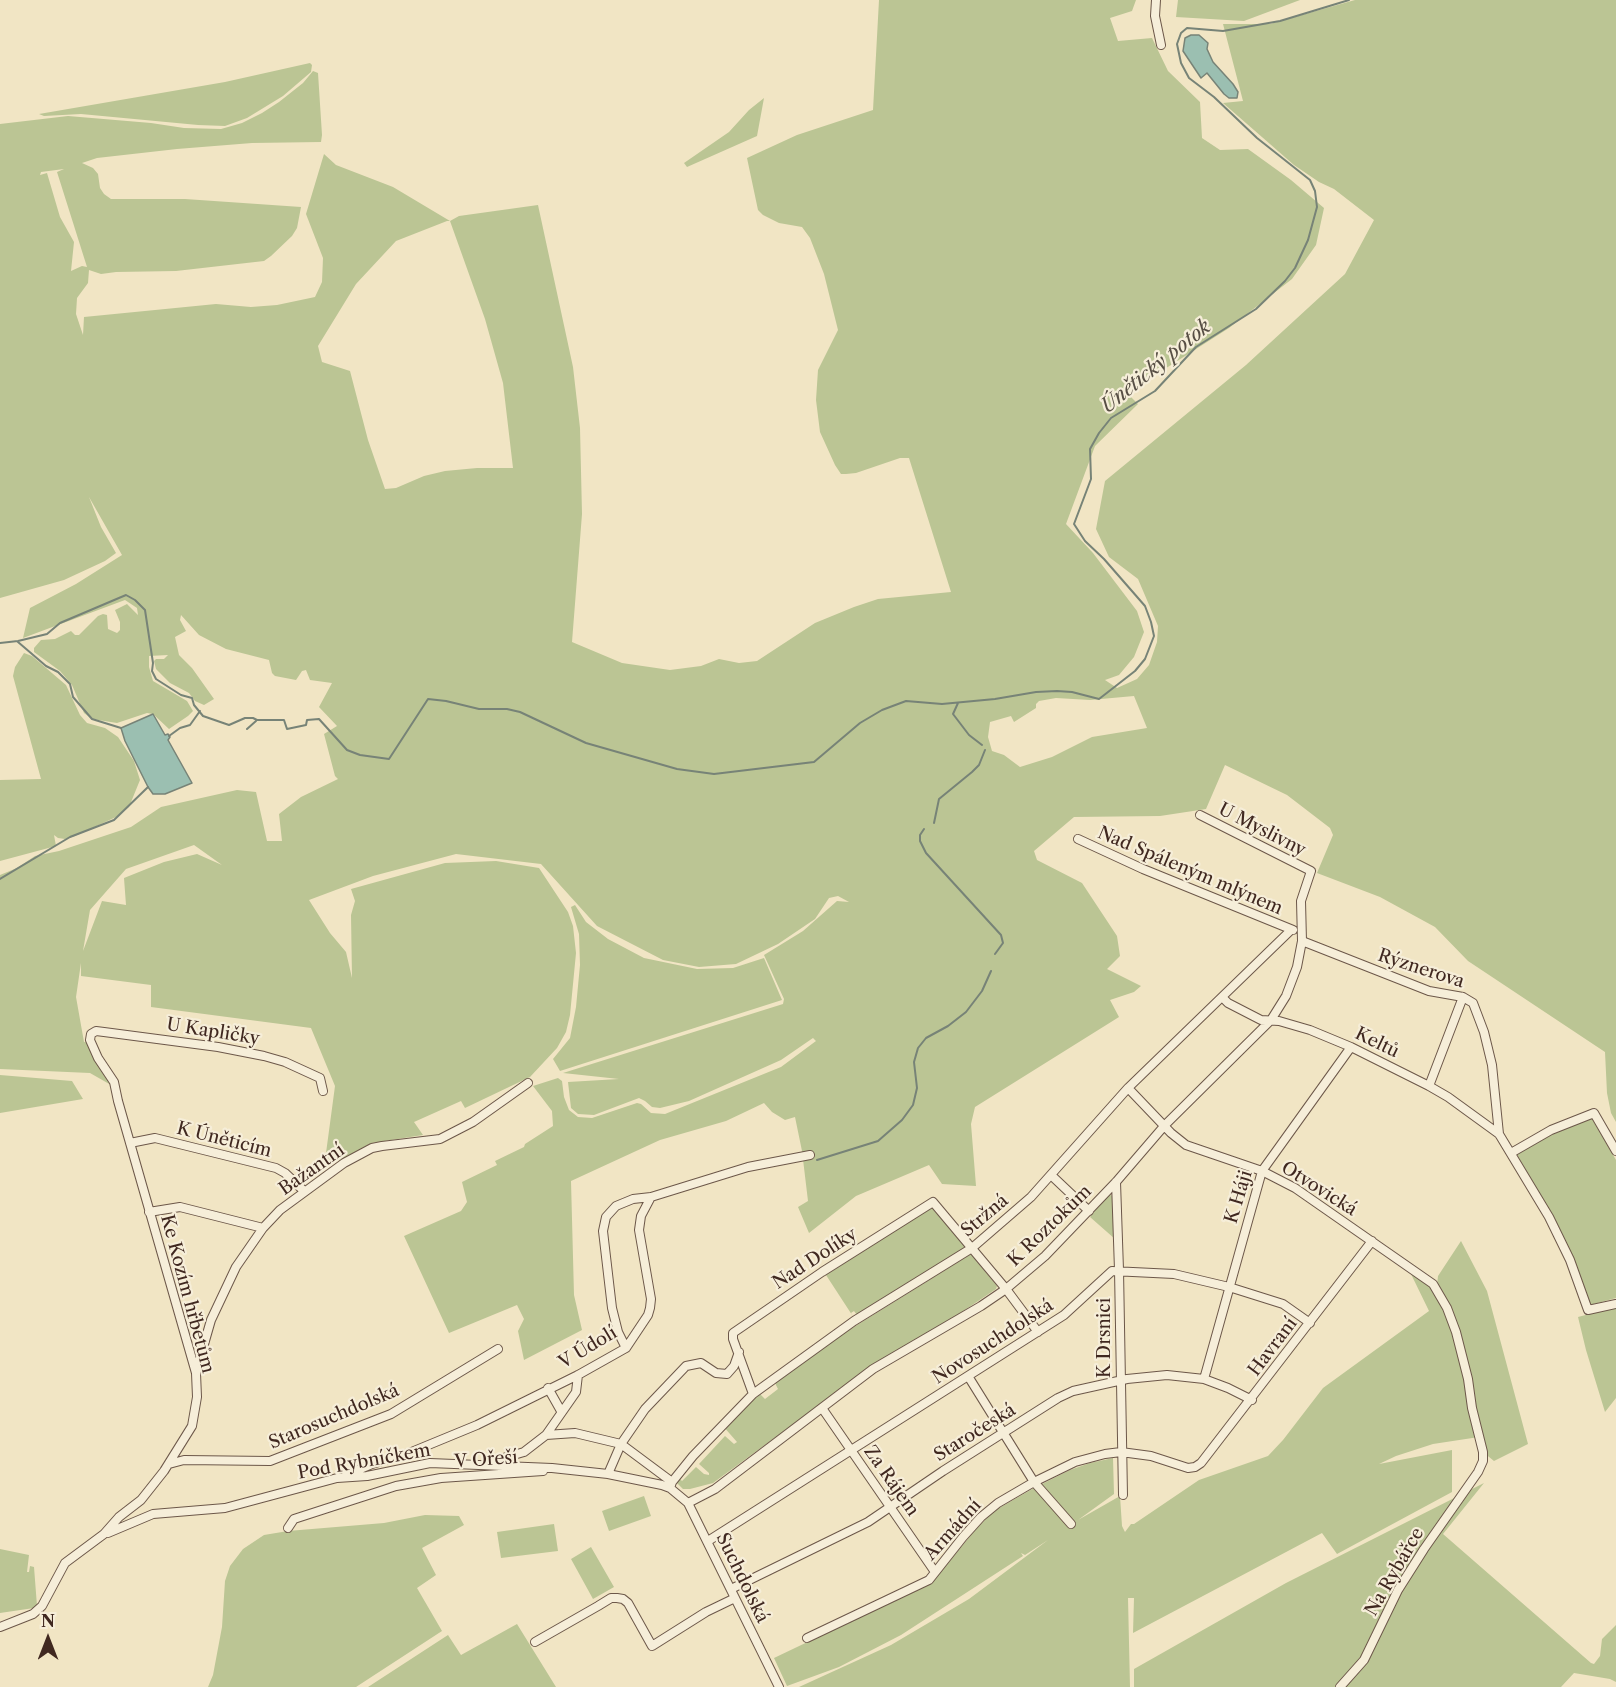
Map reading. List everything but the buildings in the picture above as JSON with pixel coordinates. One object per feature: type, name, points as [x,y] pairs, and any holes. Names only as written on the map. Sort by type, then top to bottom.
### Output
[{"type":"street","points":[[1156,0],[1155,16],[1161,45]]},
{"type":"street","name":"U Myslivny","points":[[1200,815],[1311,872]]},
{"type":"street","name":"Nad Spáleným mlýnem","points":[[1078,839],[1143,869],[1291,930]]},
{"type":"street","name":"K Roztokům","points":[[688,1503],[715,1489],[873,1369],[1006,1289],[1045,1256],[1116,1182],[1165,1125],[1271,1020],[1292,982],[1302,941],[1301,901],[1311,872]]},
{"type":"street","points":[[1291,930],[1300,929]]},
{"type":"street","name":"Stržná","points":[[671,1485],[693,1456],[753,1394],[855,1321],[972,1248],[1031,1197],[1128,1088],[1291,930]]},
{"type":"street","name":"Rýznerova","points":[[1302,941],[1429,991],[1463,997],[1473,1003],[1484,1032],[1492,1065],[1498,1134]]},
{"type":"street","points":[[1429,1086],[1463,997]]},
{"type":"street","name":"Keltů","points":[[1223,998],[1227,1003],[1261,1020],[1271,1020],[1310,1030],[1351,1047],[1448,1097],[1498,1134]]},
{"type":"street","name":"U Kapličky","points":[[90,1040],[91,1034],[96,1031],[218,1047],[264,1056],[285,1062],[320,1078],[323,1091]]},
{"type":"street","name":"Ke Kozím hřbetům","points":[[90,1040],[98,1058],[114,1082],[196,1373],[197,1397],[192,1426],[169,1464],[141,1500],[119,1517],[104,1534]]},
{"type":"street","name":"K Háji","points":[[1204,1379],[1262,1171],[1351,1047]]},
{"type":"street","name":"Bažantní","points":[[196,1373],[208,1329],[220,1298],[236,1267],[263,1228],[304,1191],[344,1163],[372,1148],[440,1139],[473,1122],[528,1083]]},
{"type":"street","name":"Otvovická","points":[[1128,1088],[1186,1145],[1262,1171],[1295,1188],[1433,1284],[1447,1308],[1461,1351],[1483,1452],[1483,1461],[1478,1472]]},
{"type":"street","points":[[1511,1153],[1551,1130],[1594,1113],[1616,1151]]},
{"type":"street","points":[[1498,1134],[1549,1217],[1570,1260],[1588,1310],[1616,1304]]},
{"type":"street","name":"K Úněticím","points":[[130,1143],[155,1137],[276,1168],[285,1173],[304,1191]]},
{"type":"street","points":[[626,1348],[618,1332],[612,1308],[603,1231],[606,1217],[616,1206],[633,1199],[651,1197],[748,1167],[810,1155]]},
{"type":"street","points":[[1051,1175],[1089,1211]]},
{"type":"street","name":"K Drsnici","points":[[1116,1182],[1123,1495]]},
{"type":"street","name":"V Údolí","points":[[337,1478],[409,1453],[477,1425],[578,1375],[626,1348],[648,1315],[650,1308],[651,1299],[639,1230],[641,1216],[651,1197]]},
{"type":"street","name":"Nad Dolíky","points":[[753,1394],[733,1339],[733,1333],[737,1328],[933,1202],[972,1248]]},
{"type":"street","points":[[149,1212],[180,1207],[263,1228]]},
{"type":"street","name":"Havraní","points":[[1195,1467],[1201,1463],[1252,1400],[1372,1241]]},
{"type":"street","points":[[972,1248],[1038,1332]]},
{"type":"street","points":[[1119,1270],[1174,1274],[1229,1287],[1282,1304],[1310,1323]]},
{"type":"street","name":"Novosuchdolská","points":[[708,1541],[1064,1315],[1112,1271],[1119,1270]]},
{"type":"street","name":"Starosuchdolská","points":[[169,1464],[184,1460],[270,1461],[391,1413],[498,1349]]},
{"type":"street","points":[[609,1474],[621,1444],[645,1409],[686,1366],[701,1363],[716,1373],[727,1374],[734,1366],[739,1352]]},
{"type":"street","name":"Staročeská","points":[[730,1589],[868,1522],[1004,1432],[1073,1391],[1120,1380],[1167,1374],[1204,1379],[1252,1400]]},
{"type":"street","points":[[479,1464],[505,1459],[524,1452],[546,1435],[576,1392],[578,1375]]},
{"type":"street","points":[[968,1376],[1034,1482],[1071,1524]]},
{"type":"street","points":[[548,1388],[561,1411]]},
{"type":"street","name":"Za Rájem","points":[[822,1408],[935,1572]]},
{"type":"street","points":[[546,1435],[574,1432],[621,1444]]},
{"type":"street","name":"Suchdolská","points":[[621,1444],[671,1485],[688,1503],[778,1687]]},
{"type":"street","name":"Armádní","points":[[807,1638],[820,1636],[929,1580],[981,1517],[998,1503],[1075,1462],[1121,1452],[1151,1456],[1181,1466],[1195,1467]]},
{"type":"street","name":"Pod Rybníčkem","points":[[104,1534],[153,1514],[225,1508],[337,1478],[367,1476],[430,1463],[552,1468],[609,1474],[671,1485]]},
{"type":"street","name":"V Ořeší","points":[[288,1528],[294,1519],[396,1486],[441,1478],[542,1472],[552,1468]]},
{"type":"street","name":"Na Rybářce","points":[[1340,1687],[1364,1660],[1398,1590],[1478,1472]]},
{"type":"street","points":[[0,1627],[33,1614],[42,1606],[65,1563],[104,1534]]},
{"type":"street","points":[[535,1642],[598,1605],[617,1598],[628,1604],[652,1646],[706,1612],[735,1598]]},
{"type":"green space","points":[[879,0],[1136,0],[1132,11],[1110,18],[1118,41],[1152,38],[1168,71],[1200,102],[1202,138],[1220,150],[1248,149],[1291,180],[1324,208],[1316,245],[1292,279],[1229,328],[1127,393],[1138,404],[1095,446],[1066,524],[1093,553],[1137,611],[1144,632],[1134,657],[1119,675],[1105,680],[1117,688],[1137,679],[1149,665],[1157,642],[1158,626],[1138,579],[1109,557],[1096,529],[1105,481],[1246,365],[1345,274],[1374,220],[1334,189],[1294,165],[1223,103],[1243,101],[1223,24],[1270,24],[1355,0],[1616,0],[1616,1122],[1611,1113],[1607,1093],[1605,1052],[1468,961],[1435,927],[1380,897],[1317,873],[1333,835],[1330,828],[1287,795],[1225,765],[1206,809],[1160,816],[1074,817],[1034,851],[1037,860],[1082,883],[1117,936],[1120,956],[1107,969],[1141,986],[1134,992],[1110,1000],[1119,1017],[975,1107],[971,1124],[976,1186],[942,1184],[929,1165],[856,1196],[809,1233],[798,1207],[808,1201],[795,1117],[785,1120],[772,1112],[764,1103],[726,1121],[660,1140],[571,1181],[574,1295],[582,1330],[524,1360],[518,1331],[524,1319],[517,1305],[449,1333],[404,1236],[461,1211],[467,1202],[462,1182],[497,1165],[495,1161],[524,1147],[525,1144],[553,1126],[552,1111],[533,1086],[558,1078],[562,1081],[564,1097],[569,1110],[578,1117],[592,1118],[637,1103],[651,1113],[665,1114],[781,1067],[816,1041],[813,1038],[781,1060],[689,1101],[660,1108],[652,1107],[639,1098],[594,1115],[578,1114],[571,1108],[568,1082],[619,1079],[563,1073],[783,1004],[784,999],[764,955],[803,931],[837,901],[849,902],[838,896],[829,898],[815,919],[778,944],[736,964],[699,967],[663,960],[597,926],[541,864],[456,854],[373,876],[309,900],[330,933],[346,952],[352,978],[351,915],[355,901],[351,889],[445,863],[496,861],[539,868],[568,912],[573,926],[576,953],[570,1015],[566,1032],[557,1048],[530,1077],[465,1108],[461,1101],[414,1122],[423,1135],[372,1143],[324,1168],[335,1086],[311,1028],[151,1007],[151,985],[81,976],[81,963],[76,997],[84,1042],[90,1043],[111,1085],[90,1073],[0,1069],[0,875],[17,868],[35,856],[59,851],[131,827],[161,807],[237,790],[256,792],[267,841],[282,841],[279,814],[301,797],[338,779],[335,776],[324,734],[337,726],[319,707],[332,683],[310,680],[306,670],[302,671],[296,680],[275,676],[269,660],[226,649],[199,635],[181,615],[180,620],[186,631],[175,637],[179,655],[192,668],[214,699],[204,705],[195,701],[189,693],[170,683],[156,669],[154,661],[164,659],[168,655],[149,656],[153,681],[187,701],[193,711],[188,716],[169,729],[153,714],[147,713],[117,723],[92,719],[84,713],[72,685],[60,671],[34,652],[34,648],[41,640],[55,639],[71,631],[79,635],[103,614],[107,615],[108,629],[117,633],[120,630],[120,622],[115,610],[127,604],[138,615],[137,608],[125,600],[23,638],[30,608],[76,584],[122,555],[89,497],[101,527],[116,553],[105,561],[64,580],[0,598],[0,124],[68,116],[184,128],[221,129],[242,123],[262,113],[303,83],[313,71],[318,73],[321,142],[252,143],[177,149],[97,158],[82,163],[93,168],[98,174],[100,188],[111,199],[185,199],[301,207],[297,228],[292,236],[264,261],[176,271],[101,274],[89,270],[88,283],[77,298],[76,314],[83,335],[84,317],[216,304],[251,307],[277,305],[315,297],[322,282],[323,258],[306,214],[324,154],[336,165],[393,187],[450,221],[459,216],[538,205],[573,367],[580,428],[582,514],[572,642],[622,663],[670,670],[701,666],[719,659],[739,663],[757,661],[815,623],[854,607],[878,599],[951,592],[909,458],[900,458],[856,473],[846,474],[841,474],[835,465],[820,432],[816,400],[818,370],[838,330],[824,274],[810,238],[802,227],[779,223],[758,210],[747,158],[797,135],[873,110]],"holes":[[[64,169],[57,172],[87,267],[82,266],[71,271],[74,242],[60,217],[47,173],[40,175],[41,172]],[[447,221],[450,221],[485,319],[503,383],[513,468],[445,471],[424,476],[396,488],[385,489],[368,440],[350,371],[322,362],[318,346],[356,284],[396,241]],[[1134,696],[1147,728],[1092,737],[1052,757],[1020,767],[1004,755],[992,751],[988,737],[990,722],[1011,716],[1014,722],[1036,708],[1039,701],[1056,698],[1090,700]],[[194,845],[222,865],[197,854],[164,862],[124,878],[126,905],[102,901],[83,951],[90,910],[126,869]]]},
{"type":"green space","points":[[1178,0],[1300,0],[1244,21],[1176,17]]},
{"type":"green space","points":[[310,63],[311,72],[283,96],[247,118],[225,126],[81,114],[44,116],[39,114],[225,82]]},
{"type":"green space","points":[[764,98],[757,136],[687,167],[684,163],[729,132],[749,110]]},
{"type":"green space","points":[[24,653],[32,656],[66,685],[80,715],[87,723],[105,728],[118,737],[134,761],[140,780],[129,807],[116,817],[65,839],[54,835],[56,846],[0,861],[0,780],[41,779],[13,676],[15,667]]},
{"type":"green space","points":[[575,905],[586,922],[608,939],[644,958],[697,969],[733,968],[764,958],[782,1000],[560,1071],[553,1059],[570,1038],[580,965],[579,934],[571,907]]},
{"type":"green space","points":[[0,1075],[72,1081],[83,1099],[0,1113]]},
{"type":"green space","points":[[1591,1117],[1616,1160],[1616,1298],[1590,1305],[1567,1246],[1516,1153],[1570,1124]]},
{"type":"green space","points":[[1107,1194],[1113,1196],[1115,1239],[1090,1217]]},
{"type":"green space","points":[[931,1207],[966,1247],[857,1315],[854,1311],[851,1313],[854,1318],[826,1275]]},
{"type":"green space","points":[[1461,1241],[1487,1291],[1528,1444],[1494,1461],[1483,1452],[1479,1437],[1433,1444],[1396,1456],[1379,1464],[1452,1450],[1452,1492],[1337,1554],[1322,1533],[1133,1633],[1134,1598],[1128,1598],[1130,1687],[799,1687],[891,1645],[969,1599],[1048,1540],[1025,1555],[1021,1553],[1023,1556],[901,1635],[839,1667],[787,1686],[774,1658],[927,1585],[935,1579],[994,1511],[1034,1488],[1068,1526],[1075,1522],[1042,1484],[1070,1470],[1113,1458],[1114,1494],[1078,1520],[1120,1496],[1122,1526],[1125,1532],[1131,1524],[1199,1480],[1268,1456],[1323,1388],[1429,1311],[1411,1274],[1437,1286],[1438,1276]]},
{"type":"green space","points":[[971,1254],[997,1286],[996,1289],[773,1439],[713,1483],[683,1489],[677,1483],[678,1477],[682,1481],[696,1467],[709,1475],[699,1464],[725,1436],[734,1444],[737,1442],[723,1426],[760,1394],[765,1399],[778,1389],[775,1383],[833,1340]]},
{"type":"green space","points":[[1616,1307],[1616,1398],[1605,1412],[1578,1317]]},
{"type":"green space","points":[[1484,1483],[1443,1534],[1591,1663],[1594,1664],[1600,1656],[1602,1639],[1616,1625],[1616,1682],[1574,1673],[1561,1687],[1134,1687],[1134,1669],[1286,1583]]},
{"type":"green space","points":[[644,1496],[651,1516],[609,1531],[602,1511]]},
{"type":"green space","points":[[425,1515],[459,1516],[464,1525],[422,1548],[436,1575],[417,1588],[442,1631],[356,1687],[208,1687],[213,1675],[222,1627],[225,1581],[230,1566],[243,1549],[264,1535],[384,1523]]},
{"type":"green space","points":[[554,1524],[558,1551],[501,1558],[497,1532]]},
{"type":"green space","points":[[591,1547],[614,1587],[593,1599],[571,1559]]},
{"type":"green space","points":[[0,1549],[29,1555],[27,1572],[30,1566],[34,1567],[37,1606],[34,1608],[0,1613]]},
{"type":"green space","points":[[517,1624],[556,1687],[368,1687],[448,1635],[461,1655]]},
{"type":"shaded area","points":[[1199,35],[1208,43],[1207,49],[1213,62],[1233,84],[1238,92],[1237,98],[1229,98],[1224,94],[1207,73],[1201,78],[1183,51],[1185,38]]},
{"type":"shaded area","points":[[153,714],[165,735],[168,734],[170,737],[168,740],[192,783],[165,794],[153,794],[148,787],[121,728]]},
{"type":"waterway","name":"Únětický potok","points":[[0,643],[47,634],[60,623],[126,595],[145,610],[153,663],[152,671],[156,679],[181,695],[192,698],[194,705],[203,716],[229,725],[245,718],[284,720],[287,729],[306,725],[307,720],[319,719],[347,750],[360,755],[389,759],[428,699],[479,709],[507,709],[520,712],[586,743],[677,769],[714,774],[814,762],[860,723],[882,710],[906,701],[942,704],[1057,691],[1072,692],[1099,699],[1135,671],[1145,659],[1154,636],[1145,606],[1085,541],[1074,524],[1091,479],[1090,449],[1111,418],[1155,391],[1196,347],[1256,309],[1285,281],[1295,268],[1308,240],[1317,207],[1315,191],[1310,180],[1257,138],[1214,97],[1189,78],[1181,63],[1177,44],[1181,33],[1187,28],[1223,31],[1280,21],[1349,0]]},
{"type":"waterway","points":[[18,642],[70,684],[73,697],[92,719],[121,728]]},
{"type":"waterway","points":[[958,703],[953,714],[969,735],[982,745]]},
{"type":"waterway","points":[[169,736],[180,728],[190,725],[200,711]]},
{"type":"waterway","points":[[247,729],[256,721]]},
{"type":"waterway","points":[[934,823],[939,799],[979,765],[985,750]]},
{"type":"waterway","points":[[0,879],[70,837],[114,820],[148,787]]},
{"type":"waterway","points":[[924,829],[920,835],[920,841],[926,853],[1001,935],[1003,943],[995,954]]},
{"type":"waterway","points":[[817,1160],[878,1141],[902,1120],[913,1105],[917,1088],[914,1062],[918,1048],[926,1038],[948,1026],[966,1012],[982,991],[991,971]]}]
